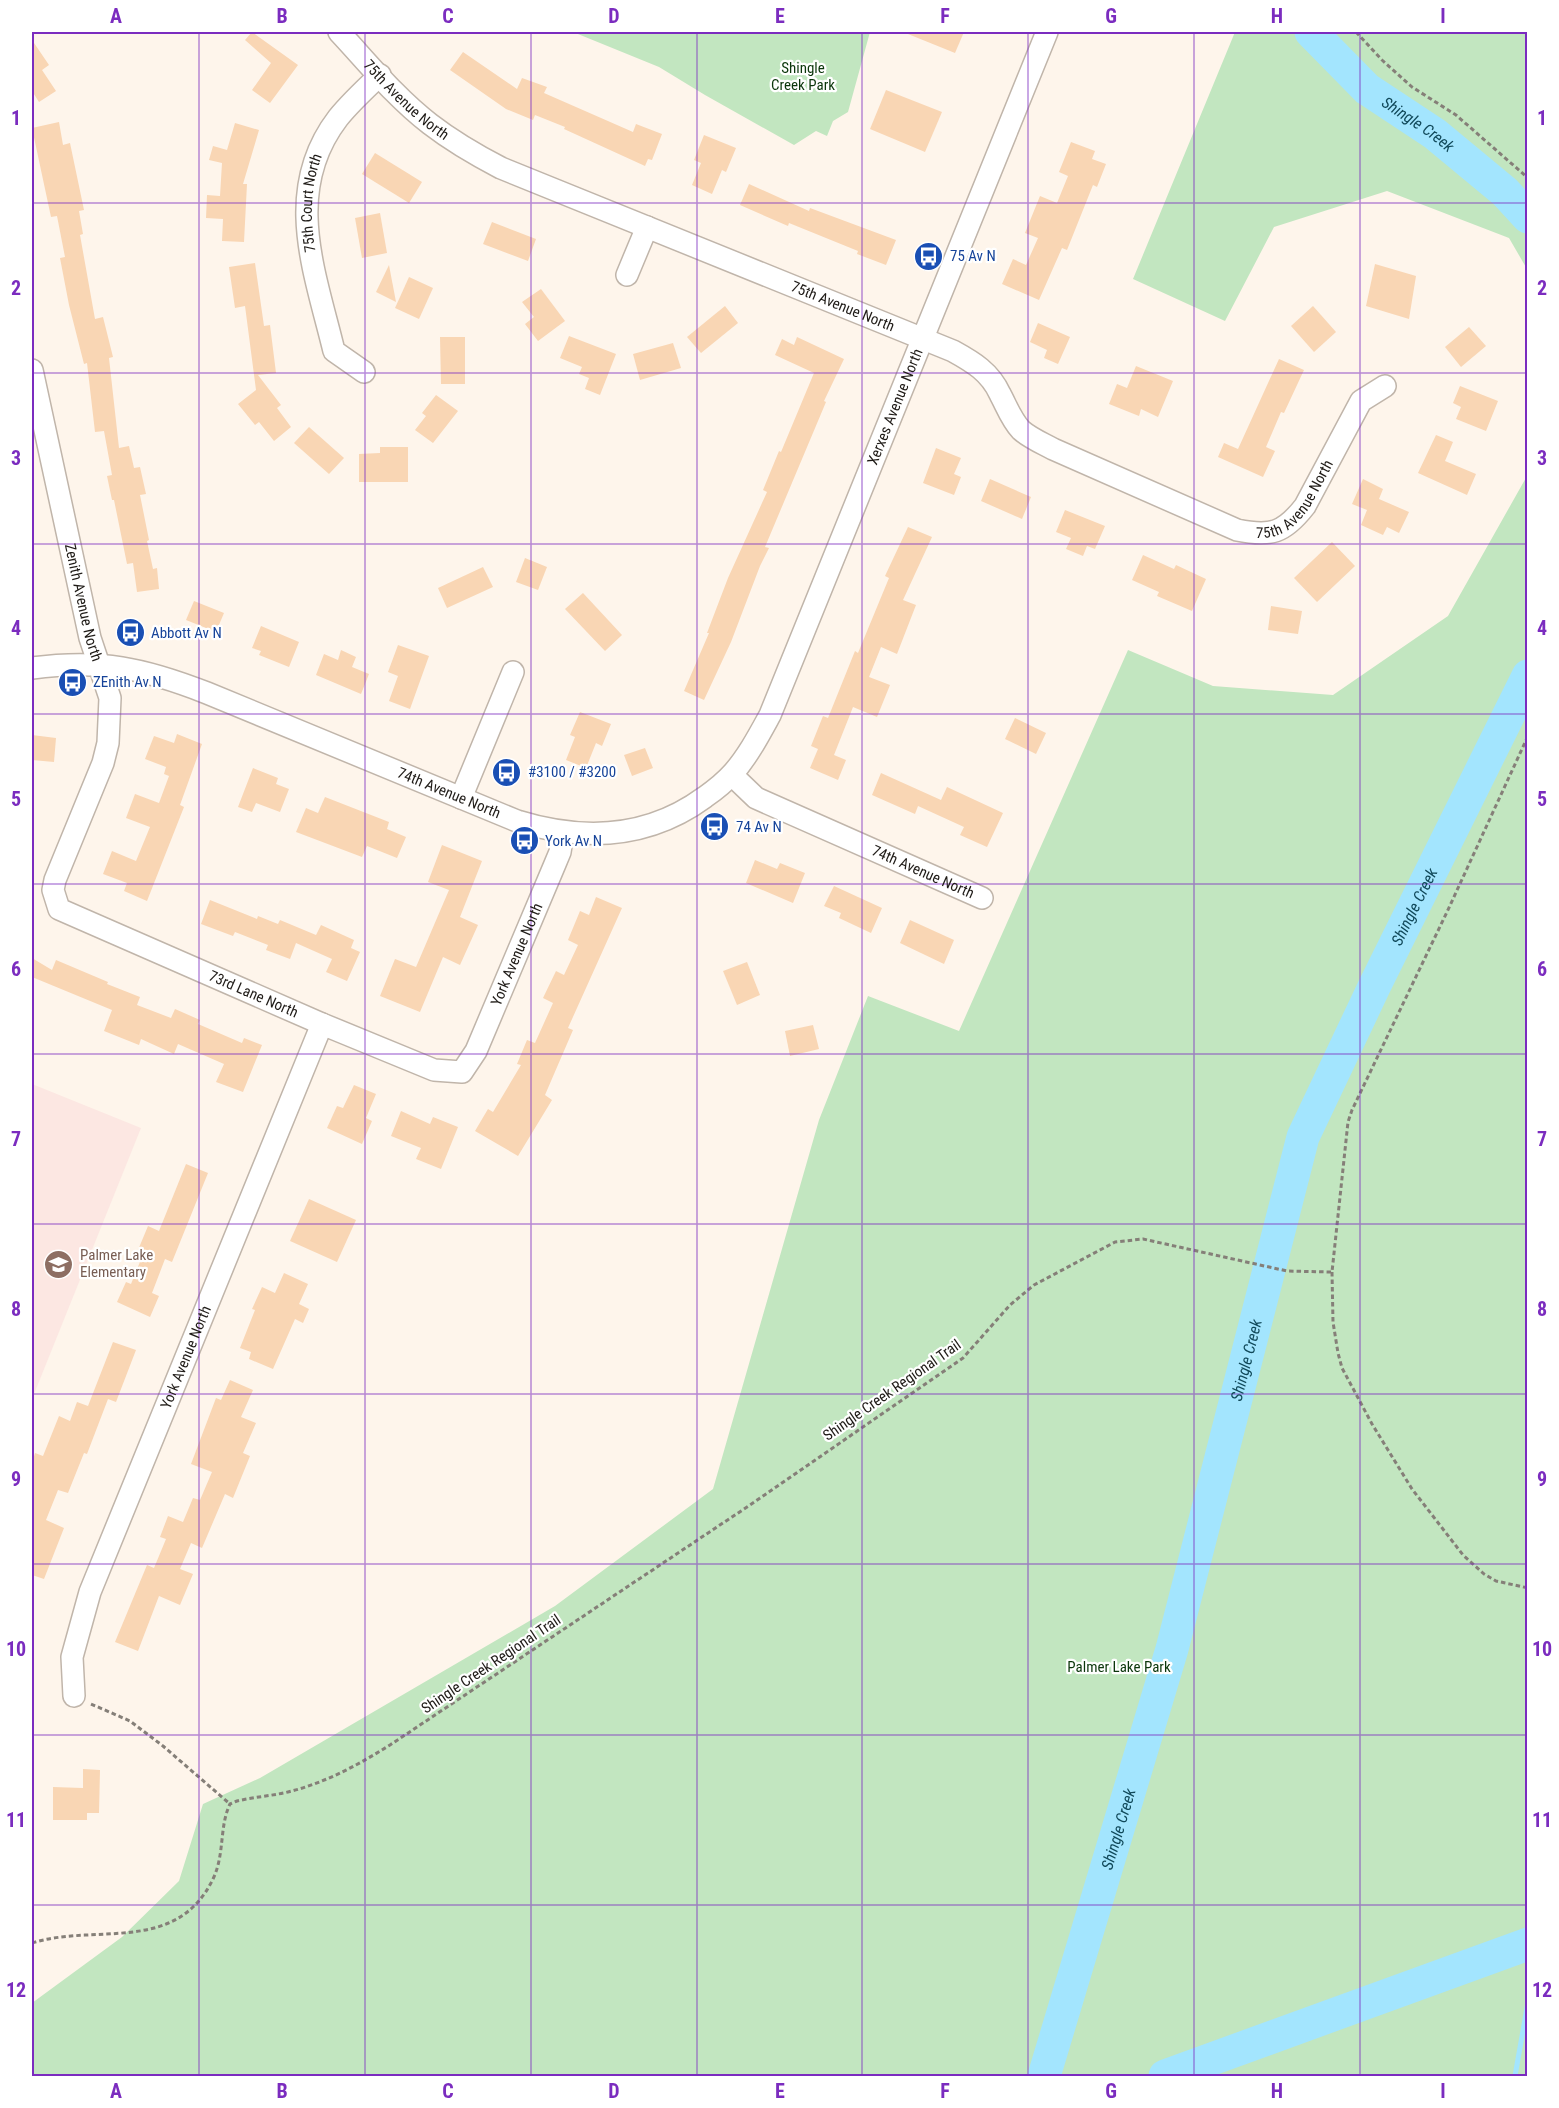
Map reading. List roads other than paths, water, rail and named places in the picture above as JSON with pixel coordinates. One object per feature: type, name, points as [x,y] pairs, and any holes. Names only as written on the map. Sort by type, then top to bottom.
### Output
[{"type":"street","name":"75th Avenue North","points":[[339,32],[428,123],[463,147],[501,168],[953,351],[976,363],[989,376],[1009,414],[1032,438],[1238,530],[1257,534],[1276,532],[1293,522],[1305,506],[1361,401],[1385,386]]},
{"type":"street","name":"Xerxes Avenue North","points":[[732,775],[757,740],[775,704],[1047,32]]},
{"type":"street","name":"75th Court North","points":[[364,372],[333,351],[309,249],[305,216],[310,181],[320,148],[338,119],[380,75]]},
{"type":"street","points":[[627,275],[647,227]]},
{"type":"street","name":"Zenith Avenue North","points":[[32,370],[34,397],[90,638],[110,698],[108,743],[103,763],[55,880],[55,898]]},
{"type":"street","name":"74th Avenue North","points":[[32,668],[100,665],[134,669],[182,683],[517,821],[563,833],[604,834],[648,825],[698,802],[732,775],[756,798],[982,898]]},
{"type":"street","points":[[461,798],[513,672]]},
{"type":"street","name":"York Avenue North","points":[[462,1072],[481,1040],[558,858],[563,833]]},
{"type":"street","name":"73rd Lane North","points":[[55,898],[59,909],[76,918],[322,1024],[434,1070],[462,1072]]},
{"type":"street","name":"York Avenue North","points":[[74,1696],[72,1657],[90,1592],[322,1024]]},
{"type":"waterway","name":"Shingle Creek","points":[[1311,32],[1367,89],[1435,134],[1505,192],[1528,217]]},
{"type":"waterway","name":"Shingle Creek","points":[[1044,2076],[1172,1649],[1303,1137],[1374,987],[1528,676]]},
{"type":"waterway","points":[[1165,2076],[1528,1944]]},
{"type":"waterway","points":[[1515,2076],[1528,2002]]},
{"type":"place","name":"75 Av N","points":[[929,256]]},
{"type":"place","name":"Abbott Av N","points":[[130,633]]},
{"type":"place","name":"ZEnith Av N","points":[[72,682]]},
{"type":"place","name":"#3100 / #3200","points":[[507,772]]},
{"type":"place","name":"74 Av N","points":[[715,827]]},
{"type":"place","name":"York Av N","points":[[524,841]]},
{"type":"place","name":"Palmer Lake Elementary","points":[[59,1264]]},
{"type":"park label","name":"Shingle Creek Park","points":[[803,76]]},
{"type":"park label","name":"Palmer Lake Park","points":[[1119,1667]]}]
